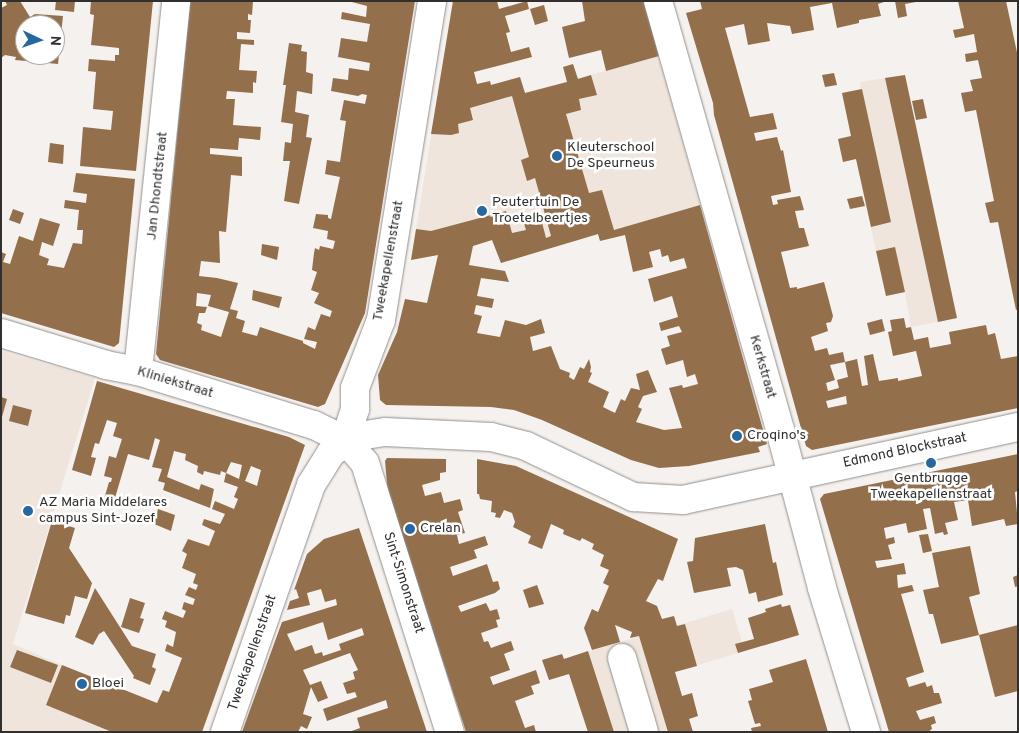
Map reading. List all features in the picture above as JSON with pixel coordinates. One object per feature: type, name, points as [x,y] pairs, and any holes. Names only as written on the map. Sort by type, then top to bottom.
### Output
[{"type":"street","name":"Jan Dhondtstraat","points":[[138,371],[176,1]]},
{"type":"street","name":"Tweekapellenstraat","points":[[225,732],[311,485],[330,453],[345,440],[355,409],[355,388],[381,320],[432,1]]},
{"type":"street","name":"Kerkstraat","points":[[658,1],[793,475],[822,588],[865,732]]},
{"type":"street","name":"Kliniekstraat","points":[[1,333],[106,365],[138,371],[314,426],[345,440]]},
{"type":"street","name":"Edmond Blockstraat","points":[[345,440],[362,434],[385,432],[491,437],[526,446],[633,497],[683,500],[1018,427]]},
{"type":"street","name":"Sint-Simonstraat","points":[[345,440],[364,463],[450,732]]},
{"type":"street","points":[[622,658],[644,732]]},
{"type":"shaded area","name":"Kleuterschool De Speurneus","points":[[659,56],[700,205],[501,263],[492,240],[438,255],[411,260],[434,118]]},
{"type":"shaded area","points":[[905,75],[957,318],[911,327],[905,292],[886,296],[856,159],[843,162],[838,139],[851,136],[842,93],[861,89],[860,82]]},
{"type":"shaded area","name":"AZ Maria Middelares campus Sint-Jozef","points":[[1,351],[95,378],[13,644],[62,665],[46,705],[112,732],[1,732]]},
{"type":"shaded area","points":[[732,609],[742,642],[736,645],[738,653],[675,672],[693,732],[588,732],[564,659]]},
{"type":"building","points":[[5,1],[20,1],[29,15],[15,15],[15,57],[5,55],[1,58],[1,8],[7,5]]},
{"type":"building","points":[[56,1],[75,1],[74,12],[55,10]]},
{"type":"building","points":[[91,1],[153,1],[136,171],[80,166],[83,127],[111,130],[113,111],[93,109],[96,72],[88,71],[89,59],[115,61],[115,55],[119,55],[119,48],[91,45],[94,15],[90,14]]},
{"type":"building","points":[[190,1],[253,1],[252,15],[248,14],[248,20],[251,20],[250,33],[237,32],[237,39],[254,40],[254,45],[241,44],[239,70],[257,71],[256,83],[253,82],[253,93],[227,91],[226,99],[235,99],[233,125],[261,127],[260,140],[239,138],[238,150],[210,148],[210,154],[242,157],[242,176],[231,175],[226,232],[219,231],[220,263],[201,261],[199,276],[238,283],[230,309],[238,311],[236,318],[245,321],[242,332],[257,336],[260,327],[303,341],[303,343],[315,349],[317,342],[304,339],[308,327],[315,330],[321,314],[330,317],[332,311],[314,303],[319,293],[311,290],[317,272],[312,270],[314,253],[315,248],[319,250],[320,246],[333,249],[335,241],[327,239],[328,231],[313,228],[316,214],[328,215],[328,218],[331,219],[340,177],[325,174],[327,160],[340,162],[346,121],[340,120],[344,100],[365,104],[367,95],[362,94],[358,96],[331,91],[333,78],[348,80],[349,68],[369,71],[370,63],[338,57],[341,38],[367,42],[370,24],[341,19],[342,12],[366,17],[367,6],[348,1],[415,1],[365,313],[325,404],[318,407],[160,360],[156,354]],"holes":[[[197,293],[211,295],[208,306],[229,312],[221,337],[201,330],[202,325],[197,323],[199,313],[205,313],[207,307],[196,306]]]},
{"type":"building","points":[[453,1],[497,1],[499,9],[527,1],[529,9],[505,16],[510,32],[506,33],[511,52],[529,47],[532,57],[474,72],[477,84],[490,81],[491,85],[520,77],[525,93],[567,82],[563,67],[573,64],[578,79],[591,75],[597,95],[579,99],[581,110],[566,114],[589,193],[602,190],[614,230],[700,205],[767,444],[758,447],[760,452],[689,466],[659,468],[631,460],[542,420],[514,410],[491,407],[386,405],[380,400],[378,375],[397,332],[405,299],[427,303],[438,255],[411,260],[416,229],[431,231],[506,211],[512,233],[526,230],[523,220],[540,215],[546,238],[551,236],[535,178],[527,181],[521,160],[529,157],[512,96],[470,108],[473,120],[458,124],[459,133],[451,135],[431,134]],"holes":[[[598,234],[600,241],[625,235],[633,272],[653,267],[649,252],[660,249],[662,257],[668,255],[670,262],[684,258],[687,268],[648,279],[654,302],[672,296],[678,317],[659,323],[661,331],[679,326],[682,332],[667,336],[670,346],[661,349],[666,365],[683,360],[687,377],[695,374],[698,384],[683,388],[682,385],[669,388],[682,428],[664,430],[636,422],[642,409],[638,407],[643,396],[657,392],[648,370],[636,374],[640,390],[631,388],[625,401],[621,399],[615,413],[603,407],[609,392],[588,382],[592,373],[590,372],[589,359],[584,369],[580,367],[574,380],[569,377],[570,373],[560,369],[551,346],[533,351],[530,337],[545,333],[541,319],[526,325],[505,320],[500,337],[477,333],[482,316],[474,314],[476,305],[492,308],[494,299],[477,296],[481,278],[509,282],[505,271],[469,265],[473,246],[492,240],[501,263]]]},
{"type":"building","points":[[582,1],[644,1],[659,56],[606,71],[601,50],[569,58],[562,27],[585,21]]},
{"type":"building","points":[[700,1],[887,1],[878,4],[881,16],[859,20],[859,23],[837,28],[832,3],[810,7],[814,30],[792,34],[790,26],[767,23],[770,41],[748,45],[744,24],[725,28],[750,117],[773,113],[777,129],[754,133],[756,141],[777,137],[781,151],[783,150],[791,192],[771,196],[773,205],[778,204],[777,200],[800,196],[804,210],[795,211],[799,228],[804,228],[809,246],[781,252],[790,288],[797,287],[797,289],[824,282],[833,316],[831,322],[826,323],[828,331],[811,337],[815,351],[827,348],[829,355],[843,352],[845,362],[857,359],[862,386],[868,385],[864,356],[873,354],[879,381],[898,378],[898,381],[922,376],[916,351],[893,356],[888,332],[892,331],[890,320],[904,318],[906,328],[911,327],[914,340],[928,337],[930,348],[951,344],[949,332],[986,325],[988,335],[995,333],[1001,359],[1018,356],[1018,408],[812,450],[806,446],[714,115],[713,103],[686,13],[702,9]],"holes":[[[845,362],[848,377],[837,380],[839,388],[828,391],[826,383],[835,380],[830,365]],[[846,396],[847,404],[828,408],[826,401]]]},
{"type":"building","points":[[895,1],[916,2],[905,4],[907,16],[898,18]]},
{"type":"building","points":[[958,1],[1006,1],[1018,57],[1018,309],[1016,310],[998,222],[990,223],[985,203],[994,201],[976,110],[965,112],[961,93],[973,91],[970,80],[982,78],[978,60],[966,62],[965,54],[977,52],[974,34],[955,38],[953,30],[964,28]]},
{"type":"building","points":[[544,5],[548,21],[535,25],[530,9]]},
{"type":"building","points":[[289,43],[302,45],[301,51],[307,52],[306,72],[313,74],[312,94],[297,91],[295,112],[309,115],[306,137],[312,138],[299,204],[284,201],[290,161],[283,161],[285,142],[291,143],[293,124],[281,122],[286,85],[283,85]]},
{"type":"building","points":[[834,73],[837,85],[825,87],[822,75]]},
{"type":"building","points":[[905,75],[957,318],[938,322],[885,78]]},
{"type":"building","points":[[862,89],[891,222],[871,227],[856,159],[843,162],[838,139],[851,136],[842,93]]},
{"type":"building","points":[[923,99],[927,118],[916,120],[912,101]]},
{"type":"building","points":[[50,143],[64,145],[63,164],[48,162]]},
{"type":"building","points":[[76,173],[135,179],[119,343],[114,347],[1,313],[1,252],[6,254],[3,262],[10,264],[19,236],[33,241],[40,218],[60,224],[53,246],[42,242],[39,255],[49,259],[47,265],[64,268],[73,243],[82,244],[83,230],[77,230],[79,210],[64,208],[65,200],[86,203],[87,194],[73,192]]},
{"type":"building","points":[[862,196],[865,206],[850,209],[847,199]]},
{"type":"building","points":[[13,209],[24,213],[20,224],[9,220]]},
{"type":"building","points":[[262,244],[279,247],[277,260],[261,255]]},
{"type":"building","points":[[895,247],[905,292],[886,296],[876,251]]},
{"type":"building","points":[[253,290],[282,297],[279,308],[252,300]]},
{"type":"building","points":[[882,319],[885,331],[870,335],[867,323]]},
{"type":"building","points":[[97,381],[289,437],[305,445],[202,732],[112,732],[46,705],[62,665],[157,703],[163,690],[169,692],[182,658],[165,651],[167,644],[173,647],[176,632],[165,627],[167,621],[162,619],[165,611],[183,618],[186,611],[182,609],[184,602],[193,605],[195,599],[185,595],[189,587],[196,590],[198,585],[193,583],[196,574],[182,568],[187,554],[182,551],[188,539],[209,546],[215,531],[202,525],[204,519],[220,524],[225,514],[212,509],[215,501],[234,509],[238,499],[234,497],[238,487],[224,482],[226,473],[221,471],[220,475],[204,471],[203,475],[197,472],[198,466],[185,460],[186,454],[174,451],[167,477],[199,490],[201,484],[214,489],[210,508],[163,490],[165,483],[158,481],[162,469],[152,467],[160,440],[155,438],[149,460],[128,454],[112,508],[102,506],[112,478],[104,476],[109,456],[116,458],[122,439],[113,436],[117,423],[107,420],[99,444],[95,443],[91,457],[96,458],[91,476],[72,470]],"holes":[[[231,462],[242,465],[239,479],[226,473]],[[251,466],[261,470],[257,486],[245,481]]]},
{"type":"building","points":[[1,397],[7,399],[2,417],[1,417]]},
{"type":"building","points":[[13,405],[32,410],[28,426],[9,421]]},
{"type":"building","points":[[1018,454],[1018,491],[1015,492],[1018,524],[1006,526],[1004,519],[972,526],[968,500],[954,502],[958,520],[945,523],[948,534],[944,535],[943,532],[935,534],[930,508],[923,509],[927,529],[908,533],[906,523],[884,528],[886,539],[894,537],[895,543],[888,545],[892,559],[875,561],[877,568],[904,563],[906,574],[897,575],[898,588],[912,585],[914,591],[901,594],[924,672],[906,678],[909,687],[925,682],[927,687],[932,685],[934,693],[939,693],[942,703],[916,711],[920,720],[934,716],[936,723],[931,725],[932,729],[928,732],[889,732],[820,499],[824,494]]},
{"type":"building","points":[[387,458],[446,459],[446,472],[440,473],[440,480],[422,485],[425,496],[441,492],[444,503],[460,499],[463,510],[458,512],[465,533],[457,535],[459,544],[485,536],[488,545],[474,550],[477,558],[450,567],[453,576],[487,564],[493,582],[498,581],[500,589],[495,593],[458,606],[461,612],[486,603],[490,611],[497,609],[500,619],[496,620],[498,627],[481,633],[484,642],[488,641],[491,648],[511,641],[514,650],[504,654],[510,670],[490,677],[493,685],[536,670],[540,683],[531,686],[534,694],[515,701],[525,728],[534,725],[536,732],[466,732],[388,495],[385,461]]},
{"type":"building","points":[[477,459],[516,466],[678,539],[663,581],[658,579],[646,601],[657,606],[662,619],[674,616],[677,626],[685,624],[697,666],[675,672],[682,696],[692,693],[698,716],[689,719],[693,732],[668,732],[639,636],[630,638],[632,632],[615,625],[620,642],[592,650],[584,628],[592,609],[598,612],[609,586],[603,583],[609,570],[600,566],[604,555],[592,549],[594,544],[582,538],[580,541],[563,534],[564,530],[551,524],[542,549],[528,543],[531,536],[513,527],[515,522],[512,513],[504,510],[500,518],[495,517],[496,513],[491,512],[492,501],[480,499],[479,494],[477,494]]},
{"type":"building","points":[[158,509],[175,515],[171,531],[154,524]]},
{"type":"building","points":[[56,522],[75,528],[69,548],[92,583],[87,599],[75,596],[70,616],[66,615],[64,624],[25,613],[51,524],[55,525]]},
{"type":"building","points":[[765,524],[773,563],[776,562],[783,595],[758,602],[756,592],[749,594],[743,570],[736,567],[727,568],[731,586],[694,593],[687,562],[693,561],[695,538]]},
{"type":"building","points":[[359,528],[427,732],[349,732],[360,728],[357,718],[388,708],[386,700],[327,721],[323,709],[357,697],[355,692],[347,694],[343,683],[355,679],[353,672],[358,670],[350,653],[303,670],[310,685],[321,681],[328,698],[318,702],[311,687],[303,714],[312,717],[307,729],[301,726],[298,732],[242,732],[282,622],[337,605],[336,599],[325,602],[321,589],[307,593],[310,605],[287,610],[290,601],[299,598],[296,589],[294,590],[307,554],[324,539]],"holes":[[[323,622],[328,640],[362,628],[364,635],[339,644],[341,650],[323,656],[322,652],[315,654],[312,645],[295,651],[287,634]]]},
{"type":"building","points":[[928,534],[932,551],[923,553],[919,535]]},
{"type":"building","points":[[970,546],[980,594],[969,597],[979,635],[941,644],[933,614],[929,614],[923,590],[939,587],[932,553]]},
{"type":"building","points":[[1018,575],[1018,586],[1015,587],[1013,577]]},
{"type":"building","points":[[537,585],[544,604],[529,608],[523,590]]},
{"type":"building","points":[[95,588],[132,646],[156,654],[152,667],[156,669],[150,685],[133,678],[134,676],[104,631],[99,634],[93,645],[75,637]]},
{"type":"building","points":[[130,598],[145,603],[140,618],[144,619],[139,633],[121,627]]},
{"type":"building","points":[[781,604],[782,607],[790,605],[799,635],[738,653],[735,644],[754,639],[748,618],[766,612],[765,609]]},
{"type":"building","points":[[1018,625],[1018,691],[995,697],[979,635]]},
{"type":"building","points":[[17,650],[58,665],[51,683],[10,667]]},
{"type":"building","points":[[588,651],[614,732],[588,732],[569,674],[549,680],[542,660],[562,654],[564,659]]},
{"type":"building","points":[[806,659],[828,732],[752,732],[751,728],[761,726],[760,723],[755,724],[748,701],[752,700],[749,689],[773,682],[769,670]]},
{"type":"place","name":"Kleuterschool De Speurneus","points":[[557,156]]},
{"type":"place","name":"Peutertuin De Troetelbeertjes","points":[[482,211]]},
{"type":"place","name":"Croqino's","points":[[737,436]]},
{"type":"place","name":"Gentbrugge Tweekapellenstraat","points":[[931,463]]},
{"type":"place","name":"AZ Maria Middelares campus Sint-Jozef","points":[[28,511]]},
{"type":"place","name":"Crelan","points":[[410,529]]},
{"type":"place","name":"Bloei","points":[[82,684]]}]
